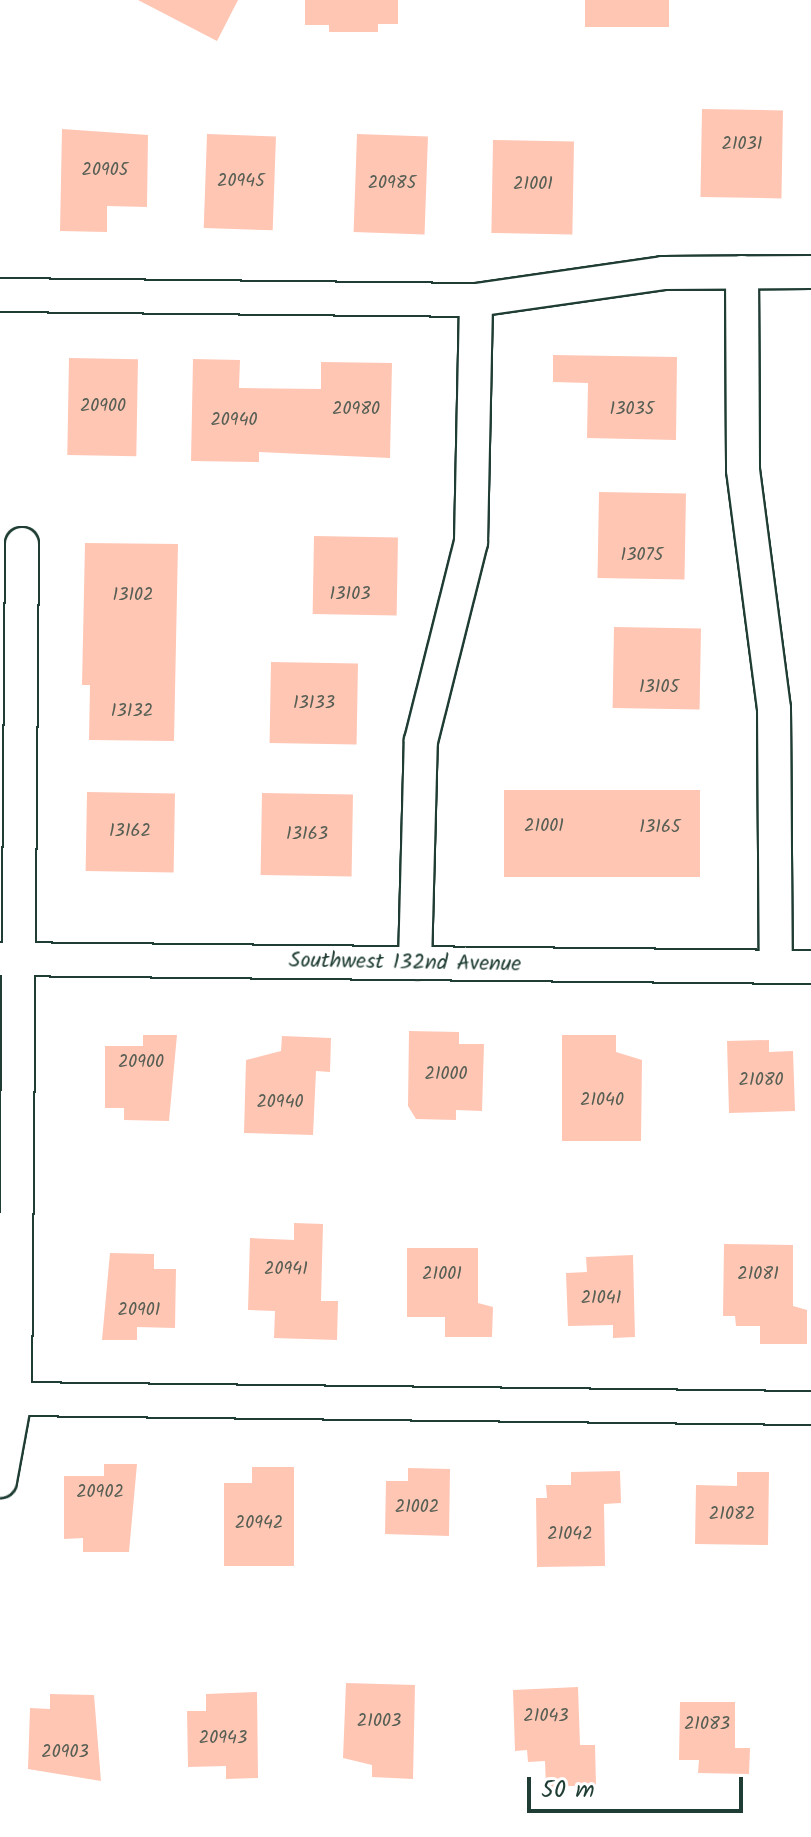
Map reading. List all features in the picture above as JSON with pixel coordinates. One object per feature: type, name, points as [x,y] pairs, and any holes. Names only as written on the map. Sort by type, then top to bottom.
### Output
[{"type":"street","points":[[742,272],[743,470],[774,709],[776,967]]},
{"type":"street","points":[[0,295],[476,300],[663,273],[811,272]]},
{"type":"street","points":[[415,963],[421,741],[471,542],[476,300]]},
{"type":"street","points":[[0,1481],[15,1399],[8,960],[22,544]]},
{"type":"street","name":"Southwest 132nd Avenue","points":[[8,960],[811,967]]},
{"type":"street","points":[[15,1399],[811,1408]]},
{"type":"building","points":[[138,0],[238,0],[217,41]]},
{"type":"building","points":[[305,0],[398,0],[398,24],[378,24],[378,32],[329,32],[329,25],[305,25]]},
{"type":"building","points":[[585,0],[669,0],[669,27],[585,27]]},
{"type":"building","points":[[702,109],[783,110],[781,198],[700,197]]},
{"type":"building","points":[[62,129],[148,135],[147,207],[107,206],[107,232],[60,231]]},
{"type":"building","points":[[207,134],[276,136],[273,230],[204,228]]},
{"type":"building","points":[[357,134],[428,136],[425,234],[354,232]]},
{"type":"building","points":[[493,140],[574,141],[572,234],[491,233]]},
{"type":"building","points":[[553,355],[677,357],[676,440],[587,438],[588,383],[553,382]]},
{"type":"building","points":[[69,358],[138,359],[136,456],[67,455]]},
{"type":"building","points":[[193,359],[240,360],[239,388],[321,389],[321,362],[392,363],[390,458],[259,452],[259,462],[191,461]]},
{"type":"building","points":[[599,492],[686,494],[684,580],[597,578]]},
{"type":"building","points":[[314,536],[398,537],[397,615],[313,614]]},
{"type":"building","points":[[85,543],[178,544],[174,741],[89,740],[90,685],[82,685]]},
{"type":"building","points":[[614,627],[701,629],[700,710],[613,708]]},
{"type":"building","points":[[271,662],[358,664],[357,745],[270,743]]},
{"type":"building","points":[[504,790],[700,790],[700,877],[504,877]]},
{"type":"building","points":[[87,792],[175,794],[174,873],[86,871]]},
{"type":"building","points":[[262,793],[353,795],[352,877],[261,875]]},
{"type":"building","points":[[409,1031],[459,1032],[459,1044],[484,1044],[482,1111],[456,1110],[456,1120],[416,1119],[408,1106]]},
{"type":"building","points":[[143,1035],[177,1035],[169,1121],[124,1120],[124,1108],[105,1108],[105,1046],[143,1046]]},
{"type":"building","points":[[562,1035],[616,1035],[616,1052],[642,1060],[641,1141],[562,1141]]},
{"type":"building","points":[[282,1036],[331,1038],[330,1072],[316,1071],[313,1135],[244,1133],[246,1060],[281,1051]]},
{"type":"building","points":[[769,1040],[769,1052],[793,1051],[795,1111],[729,1113],[727,1041]]},
{"type":"building","points":[[294,1223],[323,1224],[321,1301],[338,1301],[337,1340],[274,1338],[275,1311],[248,1310],[250,1238],[294,1240]]},
{"type":"building","points":[[724,1244],[793,1245],[793,1306],[807,1310],[807,1344],[760,1344],[760,1326],[736,1326],[735,1316],[723,1316]]},
{"type":"building","points":[[407,1248],[478,1248],[478,1303],[493,1307],[492,1337],[445,1337],[445,1317],[407,1317]]},
{"type":"building","points":[[110,1253],[154,1254],[154,1269],[176,1269],[175,1328],[137,1327],[137,1340],[102,1340]]},
{"type":"building","points":[[633,1255],[635,1337],[613,1338],[613,1325],[568,1326],[566,1273],[587,1272],[586,1257]]},
{"type":"building","points":[[104,1464],[137,1464],[129,1552],[83,1552],[83,1538],[64,1539],[64,1476],[104,1476]]},
{"type":"building","points":[[252,1467],[294,1467],[294,1566],[224,1566],[224,1483],[252,1483]]},
{"type":"building","points":[[408,1468],[450,1469],[449,1536],[385,1534],[386,1481],[408,1481]]},
{"type":"building","points":[[620,1471],[621,1503],[604,1504],[605,1566],[537,1567],[536,1498],[547,1498],[546,1485],[571,1485],[571,1472]]},
{"type":"building","points":[[737,1472],[769,1472],[768,1545],[695,1544],[696,1485],[737,1486]]},
{"type":"building","points":[[346,1683],[415,1685],[413,1779],[372,1777],[372,1765],[343,1758]]},
{"type":"building","points":[[578,1687],[580,1745],[595,1745],[596,1785],[546,1787],[545,1761],[528,1762],[527,1750],[515,1751],[513,1690]]},
{"type":"building","points":[[257,1692],[258,1778],[226,1779],[226,1766],[188,1767],[187,1711],[206,1711],[206,1694]]},
{"type":"building","points":[[50,1694],[94,1695],[101,1781],[28,1769],[30,1708],[50,1709]]},
{"type":"building","points":[[680,1702],[735,1702],[735,1748],[750,1748],[749,1774],[698,1773],[699,1760],[679,1760]]}]
